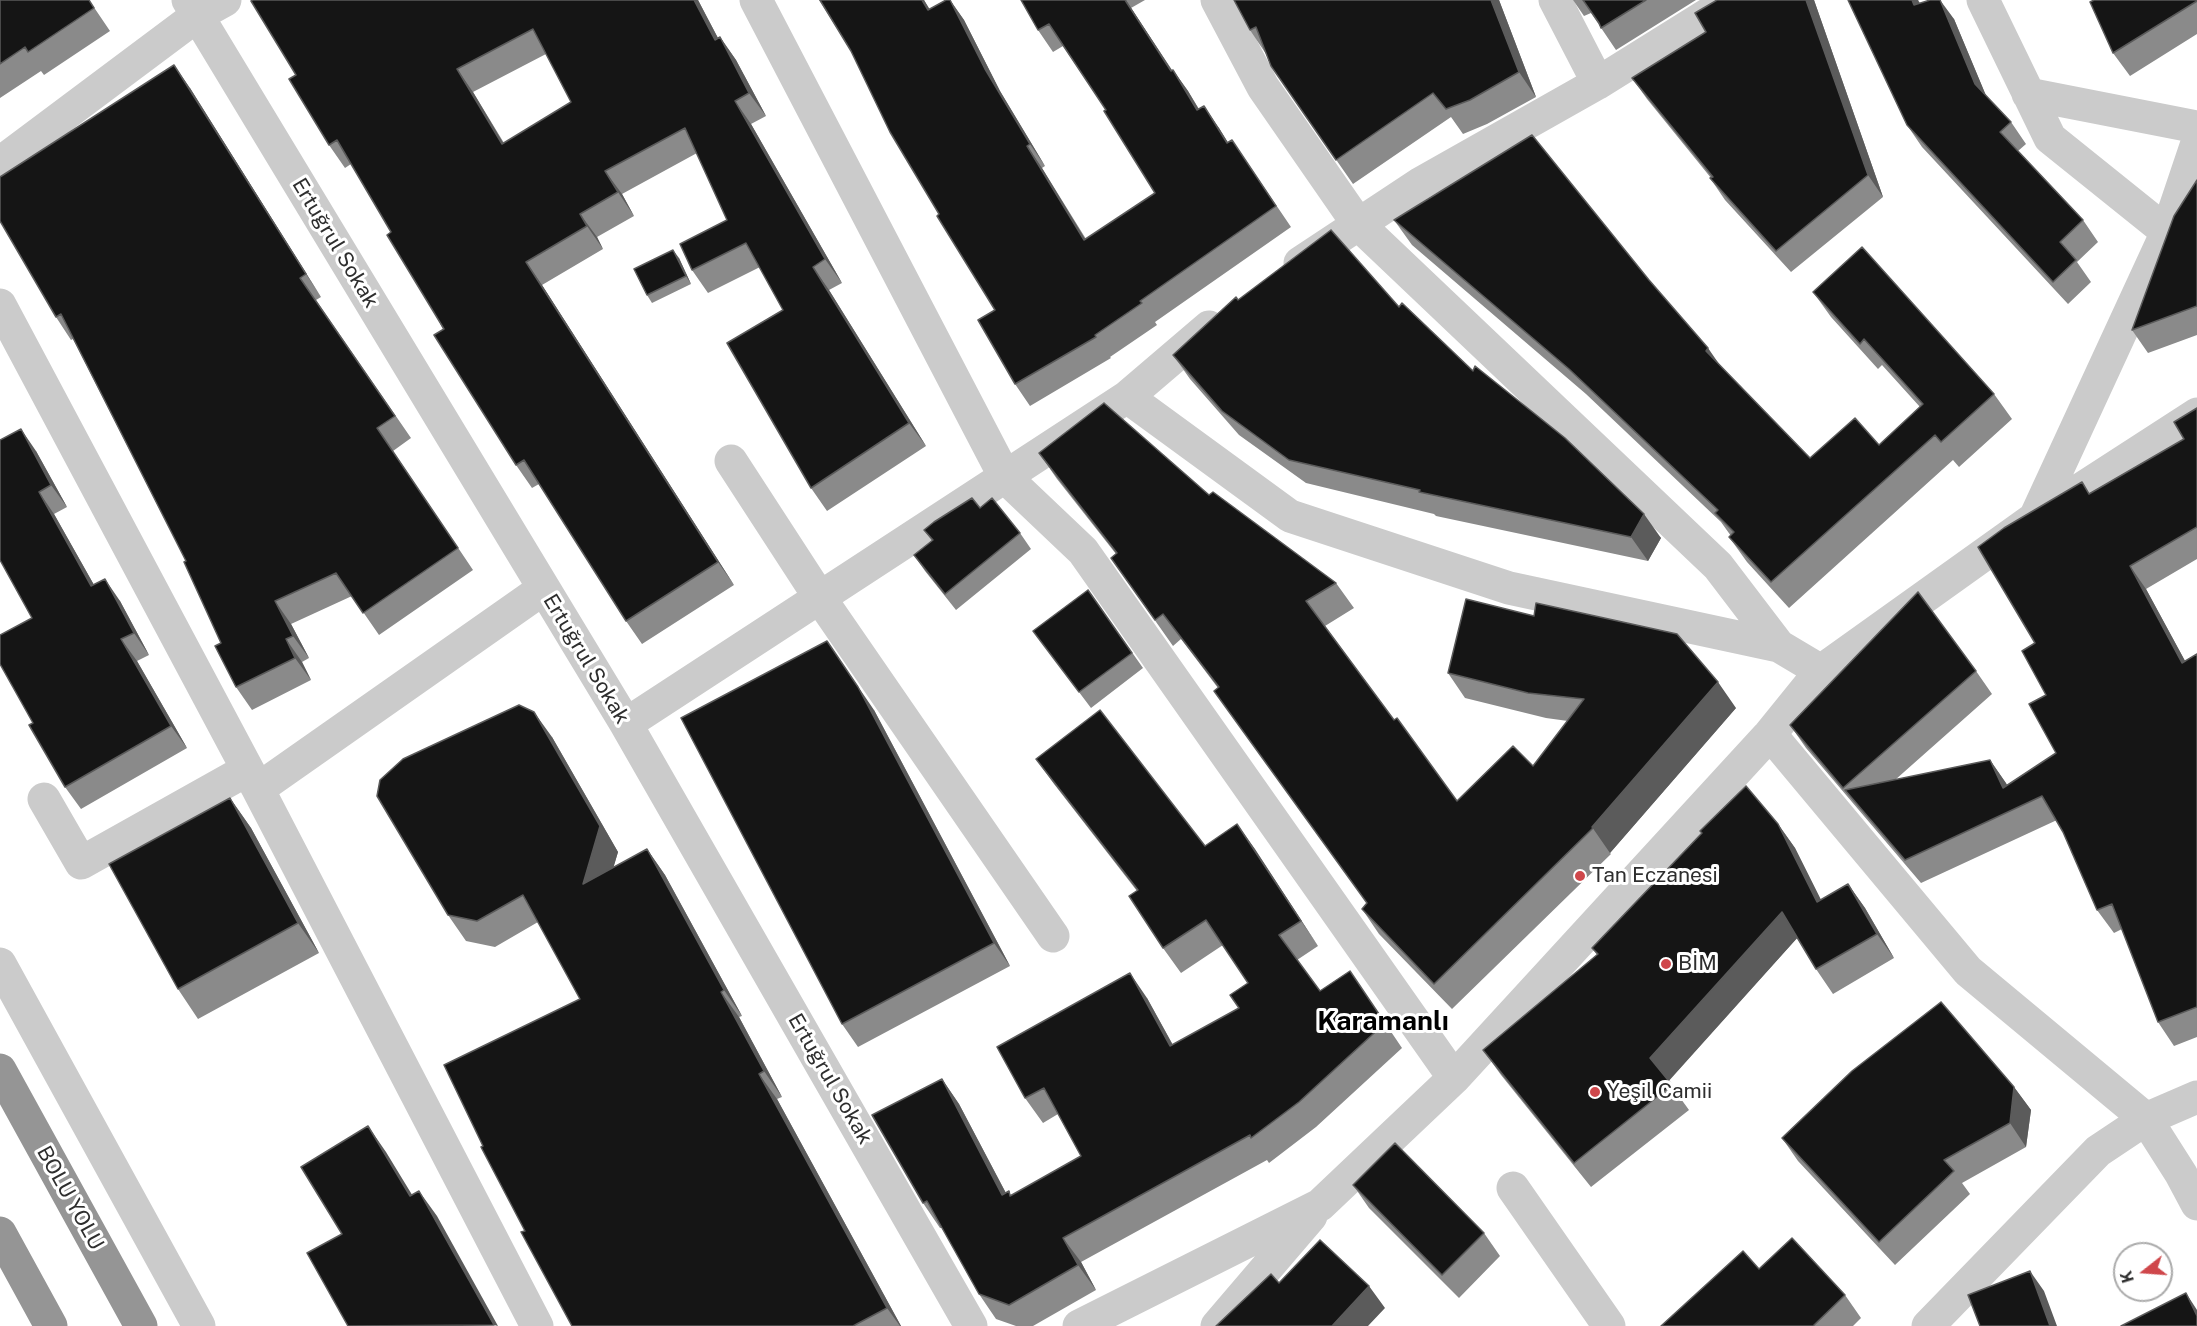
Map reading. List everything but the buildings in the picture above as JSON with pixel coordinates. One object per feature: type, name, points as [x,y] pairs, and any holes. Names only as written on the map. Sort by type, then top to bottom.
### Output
[{"type":"highway","name":"BOLU YOLU","points":[[0,1070],[141,1326]]},
{"type":"highway","points":[[0,1233],[51,1326]]},
{"type":"street","points":[[756,0],[1005,477],[1083,551],[1454,1078]]},
{"type":"street","points":[[1218,0],[1263,87],[1358,224],[1718,566],[1779,646]]},
{"type":"street","points":[[1555,0],[1598,82]]},
{"type":"street","points":[[1280,276],[1420,183],[1598,82],[1731,0]]},
{"type":"street","points":[[1983,0],[2050,138],[2168,232]]},
{"type":"street","points":[[0,163],[204,5]]},
{"type":"street","name":"Ertuğrul Sokak","points":[[204,5],[543,589],[626,724],[971,1326]]},
{"type":"street","points":[[2028,94],[2197,127]]},
{"type":"street","points":[[2035,518],[2168,232],[2197,143]]},
{"type":"street","points":[[0,306],[252,780],[537,1326]]},
{"type":"street","points":[[626,724],[1127,398],[1231,309]]},
{"type":"street","points":[[1127,398],[1290,516],[1509,588],[1779,646],[1821,670]]},
{"type":"street","points":[[1217,1326],[1320,1205],[1454,1078],[1770,734],[1821,670],[2035,518],[2197,414]]},
{"type":"street","points":[[731,461],[820,597],[1053,936]]},
{"type":"street","points":[[44,799],[81,863],[252,780],[543,589]]},
{"type":"street","points":[[1770,734],[1968,971],[2146,1119],[2197,1204]]},
{"type":"street","points":[[0,964],[199,1326]]},
{"type":"street","points":[[1928,1326],[2098,1151],[2146,1119],[2197,1097]]},
{"type":"street","points":[[1514,1188],[1609,1326]]},
{"type":"street","points":[[1079,1326],[1320,1205]]},
{"type":"place","name":"Tan Eczanesi","points":[[1580,876]]},
{"type":"place","name":"BİM","points":[[1666,964]]},
{"type":"place","name":"Yeşil Camii","points":[[1595,1092]]},
{"type":"district","name":"Karamanlı","points":[[1383,1022]]}]
